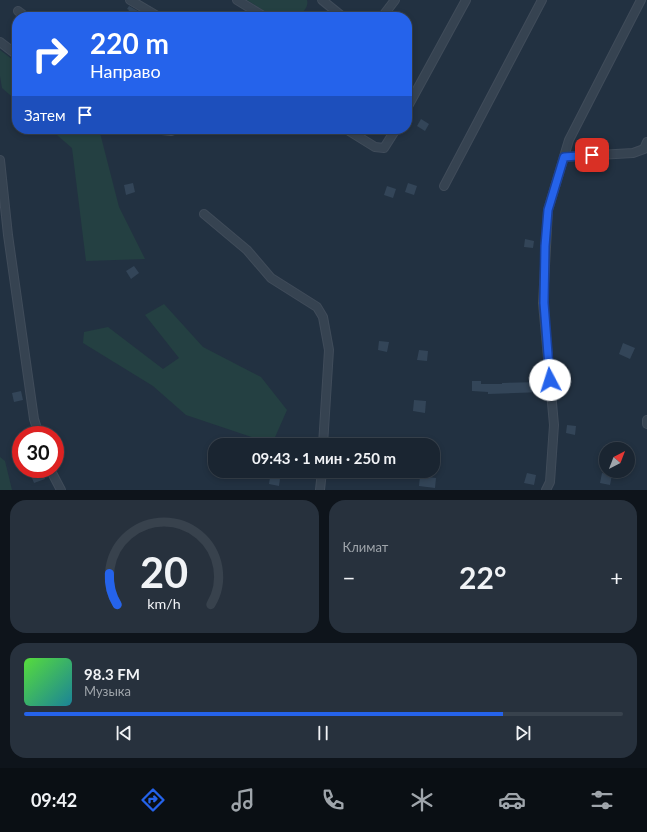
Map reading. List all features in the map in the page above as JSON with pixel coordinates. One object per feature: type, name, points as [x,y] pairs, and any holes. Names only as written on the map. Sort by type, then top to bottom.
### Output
[{"type":"street","points":[[130,0],[150,12]]},
{"type":"street","points":[[237,0],[257,12]]},
{"type":"street","points":[[322,0],[337,12]]},
{"type":"street","points":[[386,12],[395,0]]},
{"type":"street","points":[[412,99],[466,0]]},
{"type":"street","points":[[444,186],[542,0]]},
{"type":"street","points":[[546,490],[550,482],[554,425],[544,303],[545,246],[548,210],[569,140],[577,121],[641,0]]},
{"type":"street","points":[[0,42],[12,51]]},
{"type":"street","points":[[354,134],[375,147],[384,148],[393,134]]},
{"type":"street","points":[[564,157],[633,153],[644,149],[647,142]]},
{"type":"street","points":[[0,160],[8,235],[36,426]]},
{"type":"street","points":[[204,214],[247,250],[271,278],[317,307],[323,317],[329,350],[323,438]]},
{"type":"street","points":[[55,478],[61,490]]},
{"type":"street","points":[[320,490],[321,478]]},
{"type":"street","points":[[550,482],[557,490]]},
{"type":"green space","points":[[247,0],[307,0],[307,5],[302,12],[266,12]]},
{"type":"green space","points":[[0,50],[12,59],[12,97],[2,88],[0,76]]},
{"type":"green space","points":[[56,134],[100,134],[119,207],[145,259],[86,261],[72,148]]},
{"type":"green space","points":[[164,304],[203,347],[261,377],[287,410],[275,438],[254,438],[186,415],[153,386],[83,343],[84,332],[108,327],[163,369],[179,358],[145,315]]},
{"type":"green space","points":[[0,457],[5,461],[12,490],[0,490]]},
{"type":"building","points":[[129,6],[138,11],[128,12],[129,10],[127,9]]},
{"type":"building","points":[[421,119],[429,124],[425,131],[417,126]]},
{"type":"building","points":[[133,183],[135,192],[126,195],[124,185]]},
{"type":"building","points":[[408,183],[417,186],[414,195],[405,192]]},
{"type":"building","points":[[387,186],[396,189],[393,198],[384,195]]},
{"type":"building","points":[[525,239],[534,241],[533,248],[524,247]]},
{"type":"building","points":[[134,266],[139,273],[131,279],[126,271]]},
{"type":"building","points":[[379,341],[389,342],[387,352],[378,350]]},
{"type":"building","points":[[623,343],[635,348],[630,359],[619,354]]},
{"type":"building","points":[[419,350],[428,351],[427,361],[417,360]]},
{"type":"building","points":[[472,381],[481,381],[481,384],[543,382],[543,392],[488,394],[488,392],[472,391]]},
{"type":"building","points":[[21,391],[23,400],[14,402],[12,393]]},
{"type":"building","points":[[414,400],[426,401],[425,413],[413,411]]},
{"type":"building","points":[[567,425],[576,426],[575,435],[566,433]]},
{"type":"building","points":[[527,473],[536,475],[534,485],[524,483]]},
{"type":"building","points":[[32,478],[45,478],[45,479],[34,483]]},
{"type":"building","points":[[270,478],[280,478],[279,486],[269,484]]},
{"type":"building","points":[[420,478],[436,478],[435,488],[419,486]]},
{"type":"building","points":[[601,478],[611,478],[610,485],[600,483]]},
{"type":"route","points":[[550,380],[544,303],[545,246],[548,210],[564,157],[592,155]]}]
